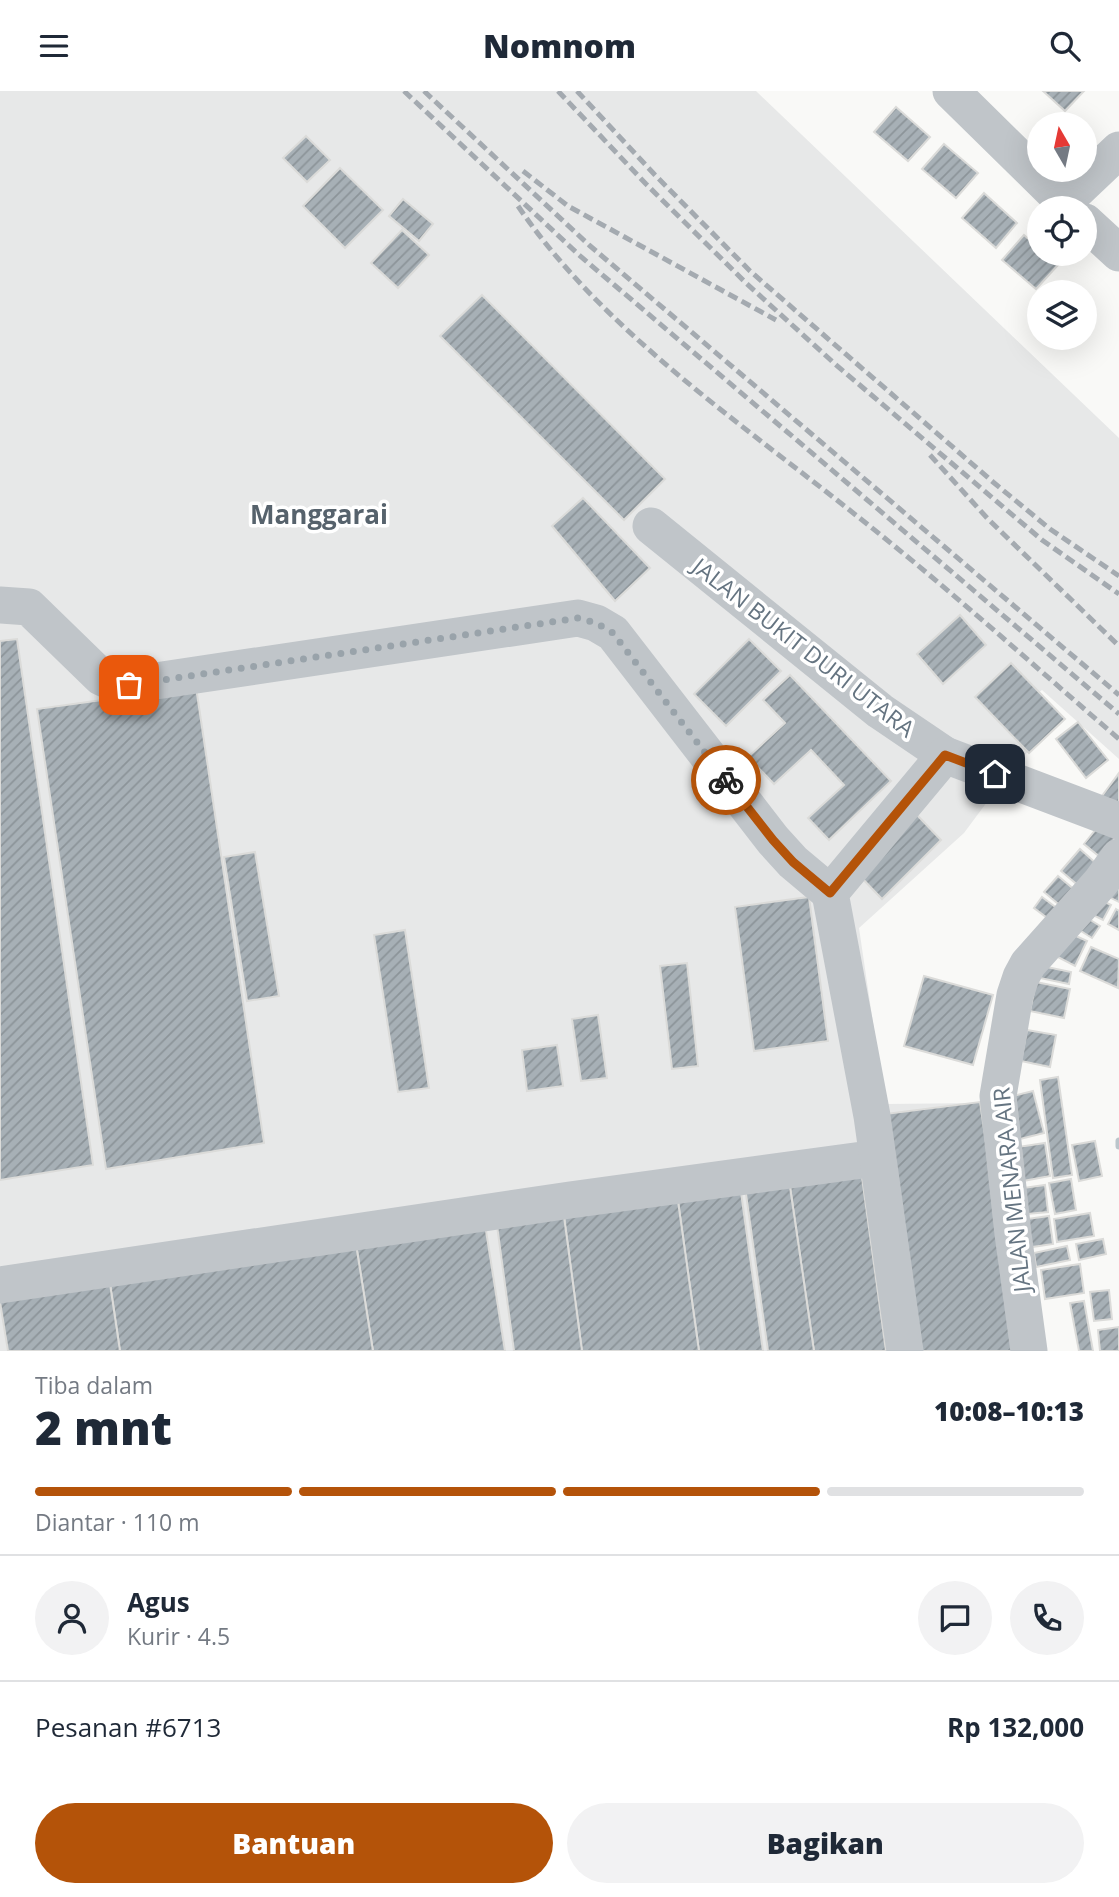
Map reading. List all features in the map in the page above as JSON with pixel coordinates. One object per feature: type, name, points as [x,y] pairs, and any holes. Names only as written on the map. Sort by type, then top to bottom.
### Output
[{"type":"street","points":[[951,91],[1058,196]]},
{"type":"street","points":[[1084,196],[1119,150]]},
{"type":"street","points":[[1097,233],[1119,253]]},
{"type":"street","name":"JALAN BUKIT DURI UTARA","points":[[651,526],[880,711],[945,755],[1119,821]]},
{"type":"street","points":[[0,605],[29,607],[101,677],[116,684],[129,685],[578,618],[596,623],[613,633],[773,840],[793,862],[830,893],[872,1116],[905,1351]]},
{"type":"street","points":[[830,893],[945,755]]},
{"type":"street","name":"JALAN MENARA AIR","points":[[1030,1351],[1013,1234],[998,1096],[1003,1055],[1015,995],[1028,964],[1101,882],[1119,857]]},
{"type":"street","points":[[0,1285],[570,1200],[877,1158]]},
{"type":"shaded area","points":[[0,91],[756,91],[1119,438],[1119,759],[1042,690],[1027,701],[1051,728],[1013,767],[964,833],[859,928],[885,1104],[983,1103],[1014,1351],[0,1351]]},
{"type":"building","points":[[1043,91],[1084,91],[1065,111]]},
{"type":"building","points":[[896,107],[930,137],[908,161],[874,132]]},
{"type":"building","points":[[306,136],[330,160],[307,182],[283,158]]},
{"type":"building","points":[[944,144],[978,173],[956,198],[922,169]]},
{"type":"building","points":[[340,168],[383,210],[345,248],[303,206]]},
{"type":"building","points":[[984,193],[1017,223],[996,248],[962,218]]},
{"type":"building","points":[[403,199],[433,224],[419,241],[389,216]]},
{"type":"building","points":[[402,230],[429,255],[398,288],[371,263]]},
{"type":"building","points":[[1024,235],[1027,238],[1027,266],[1057,266],[1044,280],[1027,281],[1002,260]]},
{"type":"building","points":[[482,295],[665,479],[624,520],[440,336]]},
{"type":"building","points":[[583,498],[650,568],[615,601],[552,526]]},
{"type":"building","points":[[960,615],[986,645],[943,684],[917,654]]},
{"type":"building","points":[[17,639],[93,1165],[0,1180],[0,641]]},
{"type":"building","points":[[749,639],[781,671],[726,726],[694,694]]},
{"type":"building","points":[[1011,663],[1065,719],[1029,753],[975,697]]},
{"type":"building","points":[[790,675],[891,781],[829,840],[808,818],[844,785],[811,750],[774,784],[748,757],[785,723],[763,700]]},
{"type":"building","points":[[196,687],[264,1143],[106,1169],[37,709]]},
{"type":"building","points":[[1078,722],[1108,760],[1086,778],[1056,739]]},
{"type":"building","points":[[1119,773],[1119,808],[1102,796]]},
{"type":"building","points":[[916,814],[941,840],[882,899],[857,873]]},
{"type":"building","points":[[1104,819],[1119,833],[1100,857],[1084,844]]},
{"type":"building","points":[[1080,849],[1098,865],[1080,887],[1061,871]]},
{"type":"building","points":[[255,852],[279,996],[247,1001],[224,857]]},
{"type":"building","points":[[1058,876],[1076,891],[1063,908],[1044,892]]},
{"type":"building","points":[[1119,877],[1119,902],[1101,893]]},
{"type":"building","points":[[1093,896],[1111,905],[1103,920],[1085,911]]},
{"type":"building","points":[[809,897],[828,1041],[754,1051],[735,907]]},
{"type":"building","points":[[1042,897],[1062,912],[1054,923],[1034,908]]},
{"type":"building","points":[[1116,909],[1119,911],[1119,930],[1108,924]]},
{"type":"building","points":[[1081,914],[1100,926],[1092,938],[1073,926]]},
{"type":"building","points":[[405,930],[429,1088],[398,1092],[374,935]]},
{"type":"building","points":[[1065,931],[1087,941],[1075,966],[1054,955]]},
{"type":"building","points":[[1091,947],[1119,959],[1118,988],[1080,971]]},
{"type":"building","points":[[687,963],[698,1066],[672,1069],[660,966]]},
{"type":"building","points":[[1042,966],[1071,972],[1069,984],[1040,978]]},
{"type":"building","points":[[924,976],[993,995],[973,1065],[904,1046]]},
{"type":"building","points":[[1036,982],[1070,989],[1064,1018],[1030,1011]]},
{"type":"building","points":[[598,1015],[607,1078],[581,1081],[572,1019]]},
{"type":"building","points":[[1027,1030],[1056,1035],[1050,1067],[1021,1061]]},
{"type":"building","points":[[557,1045],[563,1086],[527,1091],[522,1050]]},
{"type":"building","points":[[1058,1077],[1072,1175],[1053,1178],[1040,1080]]},
{"type":"building","points":[[1033,1091],[1044,1133],[1016,1140],[1005,1098]]},
{"type":"building","points":[[980,1102],[1017,1351],[919,1351],[885,1114]]},
{"type":"building","points":[[1095,1141],[1102,1176],[1079,1181],[1072,1145]]},
{"type":"building","points":[[1045,1143],[1050,1176],[1023,1181],[1018,1147]]},
{"type":"building","points":[[861,1170],[886,1351],[814,1351],[789,1180]]},
{"type":"building","points":[[1071,1179],[1076,1210],[1055,1214],[1049,1183]]},
{"type":"building","points":[[789,1180],[814,1351],[768,1351],[745,1187]]},
{"type":"building","points":[[740,1185],[763,1351],[699,1351],[677,1194]]},
{"type":"building","points":[[1045,1185],[1048,1212],[1027,1214],[1023,1188]]},
{"type":"building","points":[[677,1194],[699,1351],[582,1351],[563,1209]]},
{"type":"building","points":[[563,1209],[582,1351],[514,1351],[496,1218]]},
{"type":"building","points":[[1090,1213],[1094,1236],[1057,1242],[1054,1219]]},
{"type":"building","points":[[1049,1216],[1053,1244],[1032,1247],[1027,1219]]},
{"type":"building","points":[[484,1218],[505,1351],[373,1351],[355,1238]]},
{"type":"building","points":[[355,1238],[373,1351],[120,1351],[109,1277]]},
{"type":"building","points":[[1103,1239],[1106,1254],[1079,1260],[1076,1244]]},
{"type":"building","points":[[1067,1246],[1070,1260],[1036,1267],[1034,1253]]},
{"type":"building","points":[[1080,1264],[1084,1293],[1045,1299],[1041,1270]]},
{"type":"building","points":[[109,1277],[120,1351],[8,1351],[0,1302]]},
{"type":"building","points":[[1109,1290],[1112,1319],[1094,1321],[1090,1292]]},
{"type":"building","points":[[1084,1301],[1093,1351],[1079,1351],[1070,1303]]},
{"type":"building","points":[[1119,1327],[1119,1351],[1100,1351],[1098,1330]]},
{"type":"waterway","points":[[1119,1141],[1119,1146]]},
{"type":"railway","points":[[404,91],[579,255],[1119,714]]},
{"type":"railway","points":[[424,91],[589,245],[1119,695]]},
{"type":"railway","points":[[558,91],[646,184],[746,283],[835,364],[1042,540],[1119,594]]},
{"type":"railway","points":[[577,91],[750,271],[993,482],[1050,529],[1119,576]]},
{"type":"railway","points":[[523,171],[568,206],[776,320]]},
{"type":"railway","points":[[518,206],[552,251],[590,294],[632,334],[721,410],[924,570],[1119,739]]},
{"type":"railway","points":[[930,455],[988,519],[1119,646]]},
{"type":"way so far","points":[[129,685],[578,618],[596,623],[613,633],[726,780]]},
{"type":"district","name":"Manggarai","points":[[319,514]]},
{"type":"route","points":[[726,780],[793,862],[830,893],[945,755],[995,774]]}]
